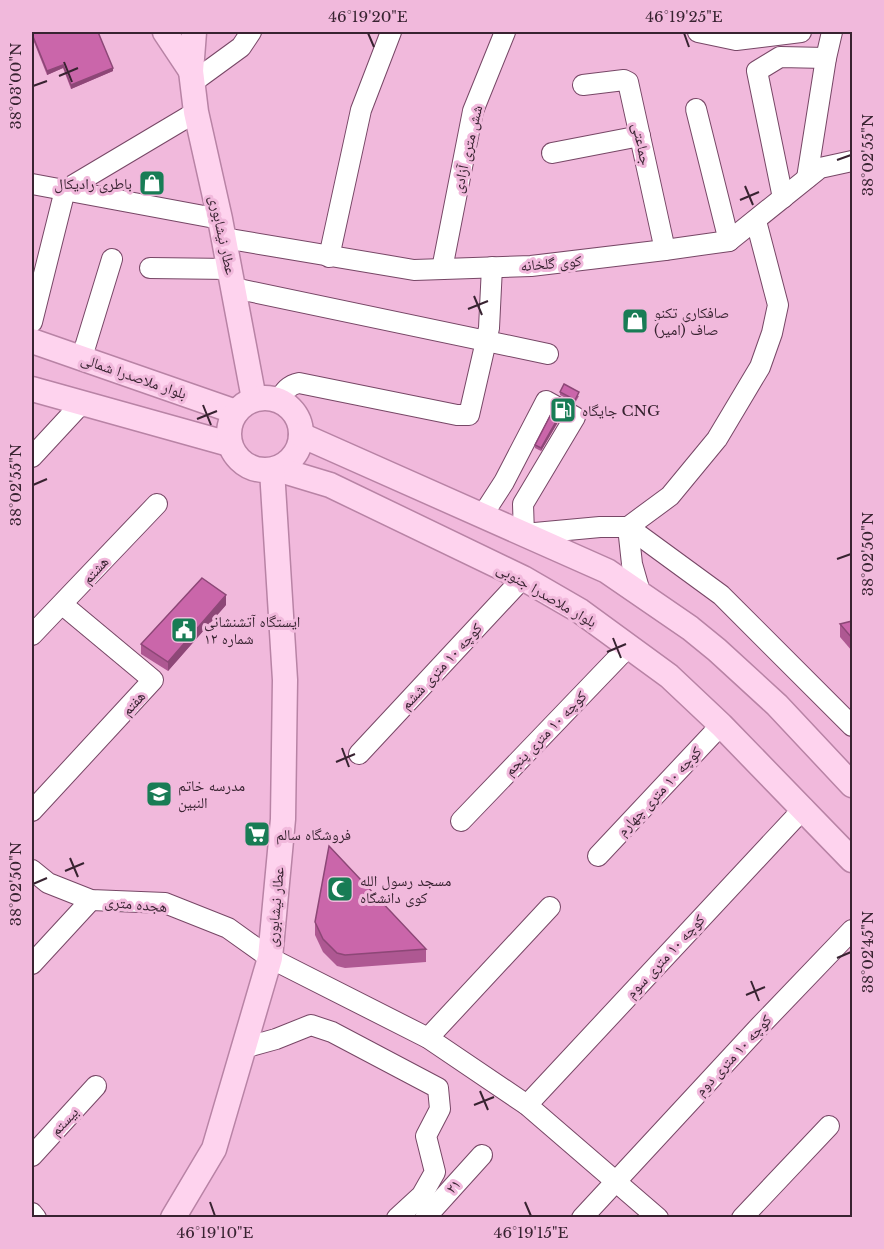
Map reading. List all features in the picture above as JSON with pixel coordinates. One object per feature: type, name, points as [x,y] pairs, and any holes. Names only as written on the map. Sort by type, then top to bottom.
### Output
[{"type":"main road","name":"عطار نیشابوری","points":[[165,32],[192,76]]},
{"type":"main road","name":"عطار نیشابوری","points":[[194,32],[192,76],[196,112],[232,278],[245,406]]},
{"type":"main road","points":[[192,76],[210,32]]},
{"type":"main road","name":"بلوار ملاصدرا شمالی","points":[[32,341],[245,406]]},
{"type":"main road","points":[[32,389],[229,444]]},
{"type":"main road","points":[[270,398],[278,401],[295,414],[299,421],[300,445],[293,457],[274,469],[257,470],[245,465],[234,455],[229,444],[229,427],[245,406],[270,398]]},
{"type":"main road","points":[[301,435],[607,571],[640,592],[717,650],[777,705],[852,785]]},
{"type":"main road","name":"عطار نیشابوری","points":[[173,1218],[214,1149],[270,958],[283,819],[285,680],[274,469]]},
{"type":"main road","name":"بلوار ملاصدرا جنوبی","points":[[274,469],[330,485],[523,578],[580,612],[669,676],[804,808],[852,860]]},
{"type":"street","points":[[192,76],[241,47],[251,32]]},
{"type":"street","points":[[329,257],[361,110],[391,32]]},
{"type":"street","name":"شش متری آزادی","points":[[442,269],[473,111],[505,32]]},
{"type":"street","points":[[698,32],[736,40],[801,32]]},
{"type":"street","points":[[807,32],[832,33],[807,178]]},
{"type":"street","points":[[783,198],[757,71],[780,57],[826,58]]},
{"type":"street","name":"جماعتی","points":[[583,85],[624,80],[628,82],[665,250]]},
{"type":"street","points":[[696,109],[729,241]]},
{"type":"street","points":[[32,322],[65,190],[196,112]]},
{"type":"street","points":[[552,153],[640,136]]},
{"type":"street","name":"کوی گلخانه","points":[[32,184],[65,190],[329,257],[414,270],[531,266],[729,241],[820,168],[852,161]]},
{"type":"street","points":[[482,516],[504,482],[546,401],[575,417],[523,504],[524,534],[600,526],[628,526],[670,496],[717,439],[760,367],[772,333],[778,305],[756,221]]},
{"type":"street","points":[[82,357],[112,259]]},
{"type":"street","points":[[278,401],[286,389],[292,384],[299,383],[457,415],[469,415],[489,328],[492,267]]},
{"type":"street","points":[[150,268],[232,278],[486,341],[548,354]]},
{"type":"street","points":[[32,457],[83,402]]},
{"type":"street","name":"هشتم","points":[[32,635],[157,504]]},
{"type":"street","points":[[628,526],[632,564],[640,592]]},
{"type":"street","points":[[628,526],[721,595],[852,726]]},
{"type":"street","name":"کوچه ۱۰ متری ششم","points":[[359,754],[523,578]]},
{"type":"street","name":"هفتم","points":[[32,811],[153,680],[63,605]]},
{"type":"street","name":"کوچه ۱۰ متری پنجم","points":[[461,821],[629,646]]},
{"type":"street","name":"کوچه ۱۰ متری چهارم","points":[[598,856],[721,725]]},
{"type":"street","name":"کوچه ۱۰ متری سوم","points":[[527,1105],[804,808]]},
{"type":"street","name":"هجده متری","points":[[32,870],[48,883],[91,900],[165,903],[228,928],[270,958],[428,1038],[527,1105],[658,1218]]},
{"type":"street","points":[[32,964],[91,900]]},
{"type":"street","points":[[428,1038],[550,907]]},
{"type":"street","name":"کوچه ۱۰ متری دوم","points":[[582,1218],[852,930]]},
{"type":"street","points":[[244,1048],[276,1039],[311,1024],[332,1032],[438,1088],[441,1109],[426,1136],[435,1173],[422,1195],[397,1218]]},
{"type":"street","name":"بیستم","points":[[32,1156],[96,1086]]},
{"type":"street","points":[[742,1218],[828,1126]]},
{"type":"street","name":"۲۱","points":[[425,1218],[482,1155]]},
{"type":"street","points":[[32,1212],[36,1218]]},
{"type":"building","points":[[32,32],[98,32],[113,68],[71,85],[63,65],[47,71]]},
{"type":"building","points":[[564,384],[579,392],[575,400],[560,392]]},
{"type":"building","points":[[551,414],[558,418],[541,448],[535,445]]},
{"type":"building","name":"ایستگاه آتشنشانی شماره ۱۲","points":[[202,578],[226,595],[168,662],[141,644]]},
{"type":"building","points":[[852,621],[852,638],[840,624]]},
{"type":"building","name":"مسجد رسول الله کوی دانشگاه","points":[[329,846],[426,949],[345,955],[337,953],[323,939],[315,922]]},
{"type":"place","name":"باطری رادیکال","points":[[152,183]]},
{"type":"place","name":"صافکاری تکنو صاف (امیر)","points":[[635,321]]},
{"type":"place","name":"جایگاه CNG","points":[[563,410]]},
{"type":"place","name":"ایستگاه آتشنشانی شماره ۱۲","points":[[184,630]]},
{"type":"place","name":"مدرسه خاتم النبین","points":[[159,794]]},
{"type":"place","name":"فروشگاه سالم","points":[[257,834]]},
{"type":"place","name":"مسجد رسول الله کوی دانشگاه","points":[[340,889]]}]
